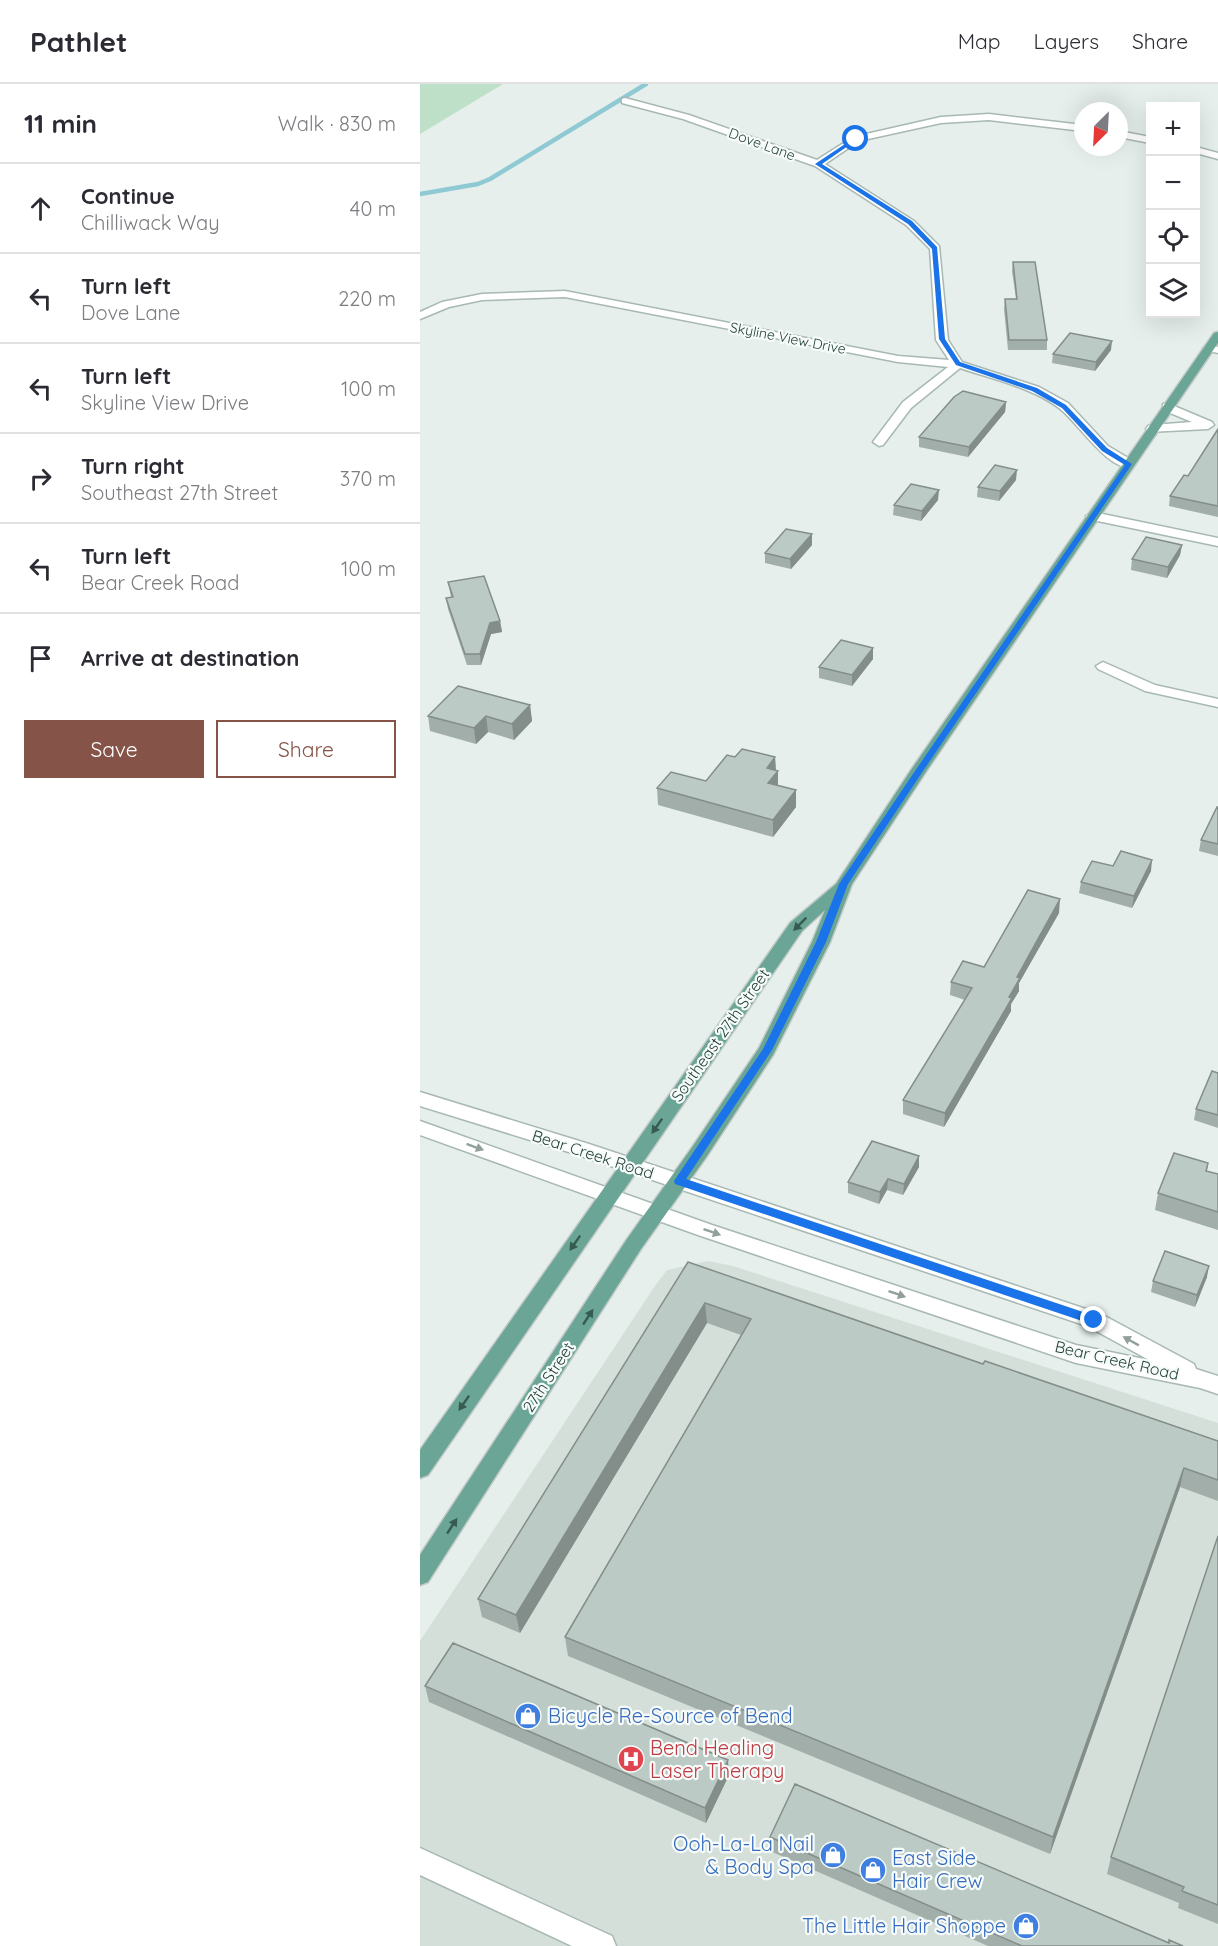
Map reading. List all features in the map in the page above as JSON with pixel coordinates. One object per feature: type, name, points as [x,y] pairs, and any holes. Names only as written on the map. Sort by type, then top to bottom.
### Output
[{"type":"main road","name":"Southeast 27th Street","points":[[679,1181],[767,1050],[821,942],[844,884],[1167,407],[1213,349],[1218,335]]},
{"type":"main road","name":"Southeast 27th Street","points":[[608,1195],[796,927],[844,884]]},
{"type":"main road","name":"27th Street","points":[[420,1575],[679,1181]]},
{"type":"main road","points":[[420,1468],[608,1195]]},
{"type":"street","name":"Dove Lane","points":[[625,101],[686,117],[818,164],[910,223],[934,248],[942,339],[958,364]]},
{"type":"street","points":[[818,164],[856,139],[942,120],[989,117],[1074,127]]},
{"type":"street","points":[[1128,136],[1146,139]]},
{"type":"street","points":[[1200,151],[1218,156]]},
{"type":"street","name":"Skyline View Drive","points":[[420,316],[446,304],[482,297],[565,294],[898,359],[958,364],[1035,390],[1064,406],[1104,449],[1129,464]]},
{"type":"street","points":[[879,442],[908,405],[958,364]]},
{"type":"street","points":[[1167,407],[1213,426]]},
{"type":"street","points":[[1152,429],[1213,426]]},
{"type":"street","points":[[1093,516],[1218,542]]},
{"type":"street","points":[[1102,666],[1150,688],[1218,703]]},
{"type":"street","name":"Bear Creek Road","points":[[420,1099],[679,1181],[1094,1320],[1210,1382]]},
{"type":"street","name":"Bear Creek Road","points":[[420,1128],[657,1212],[1076,1354],[1210,1382]]},
{"type":"street","points":[[420,1861],[602,1946]]},
{"type":"shaded area","points":[[708,1261],[733,1266],[1218,1423],[1218,1946],[420,1946],[420,1641],[667,1270]]},
{"type":"green space","points":[[420,84],[503,84],[420,134]]},
{"type":"building","points":[[1013,262],[1035,262],[1047,340],[1009,340],[1005,299],[1017,299]]},
{"type":"building","points":[[1070,333],[1112,341],[1096,362],[1053,354]]},
{"type":"building","points":[[963,391],[1006,402],[969,447],[919,437],[954,397]]},
{"type":"building","points":[[1218,429],[1218,506],[1170,496],[1184,475],[1188,476]]},
{"type":"building","points":[[995,465],[1017,470],[1000,491],[978,487]]},
{"type":"building","points":[[911,484],[939,490],[922,511],[894,505]]},
{"type":"building","points":[[786,529],[812,534],[790,559],[765,553]]},
{"type":"building","points":[[1146,537],[1182,545],[1168,567],[1132,559]]},
{"type":"building","points":[[484,576],[500,621],[490,623],[480,654],[465,654],[446,598],[453,597],[448,582]]},
{"type":"building","points":[[841,640],[873,648],[852,675],[819,667]]},
{"type":"building","points":[[458,686],[530,705],[512,724],[486,716],[474,728],[428,716]]},
{"type":"building","points":[[742,749],[775,757],[767,768],[778,771],[768,783],[796,790],[773,820],[657,788],[671,772],[706,781],[727,755],[735,757]]},
{"type":"building","points":[[1218,807],[1218,844],[1201,840]]},
{"type":"building","points":[[1121,851],[1152,860],[1134,896],[1081,882],[1092,861],[1113,866]]},
{"type":"building","points":[[1028,890],[1060,899],[1017,977],[1020,978],[1009,997],[1012,998],[945,1113],[903,1100],[972,988],[951,982],[963,961],[984,967]]},
{"type":"building","points":[[1212,1071],[1218,1073],[1218,1115],[1196,1109]]},
{"type":"building","points":[[872,1141],[919,1156],[904,1184],[888,1179],[880,1192],[848,1182]]},
{"type":"building","points":[[1174,1153],[1208,1163],[1206,1171],[1218,1174],[1218,1212],[1158,1193]]},
{"type":"building","points":[[1165,1251],[1209,1266],[1197,1295],[1153,1281]]},
{"type":"building","points":[[688,1262],[983,1364],[985,1361],[1218,1441],[1218,1480],[1184,1468],[1053,1837],[565,1637],[751,1319],[705,1303],[516,1615],[478,1599]]},
{"type":"building","points":[[1218,1536],[1218,1905],[1182,1891],[1184,1887],[1111,1857]]},
{"type":"building","points":[[453,1643],[728,1760],[705,1808],[425,1686]]},
{"type":"building","points":[[795,1784],[1169,1943],[1169,1940],[1183,1946],[1022,1946],[770,1837]]},
{"type":"waterway","points":[[420,194],[478,184],[490,179],[646,84]]},
{"type":"place","name":"Bicycle Re-Source of Bend","points":[[528,1716]]},
{"type":"place","name":"Bend Healing Laser Therapy","points":[[631,1759]]},
{"type":"place","name":"Ooh-La-La Nail & Body Spa","points":[[833,1855]]},
{"type":"place","name":"East Side Hair Crew","points":[[873,1870]]},
{"type":"place","name":"The Little Hair Shoppe","points":[[1026,1926]]},
{"type":"route","points":[[856,139],[818,164],[910,223],[934,248],[942,339],[958,364],[1035,390],[1064,406],[1104,449],[1129,464],[844,884],[821,942],[767,1050],[679,1181],[1094,1320]]}]
